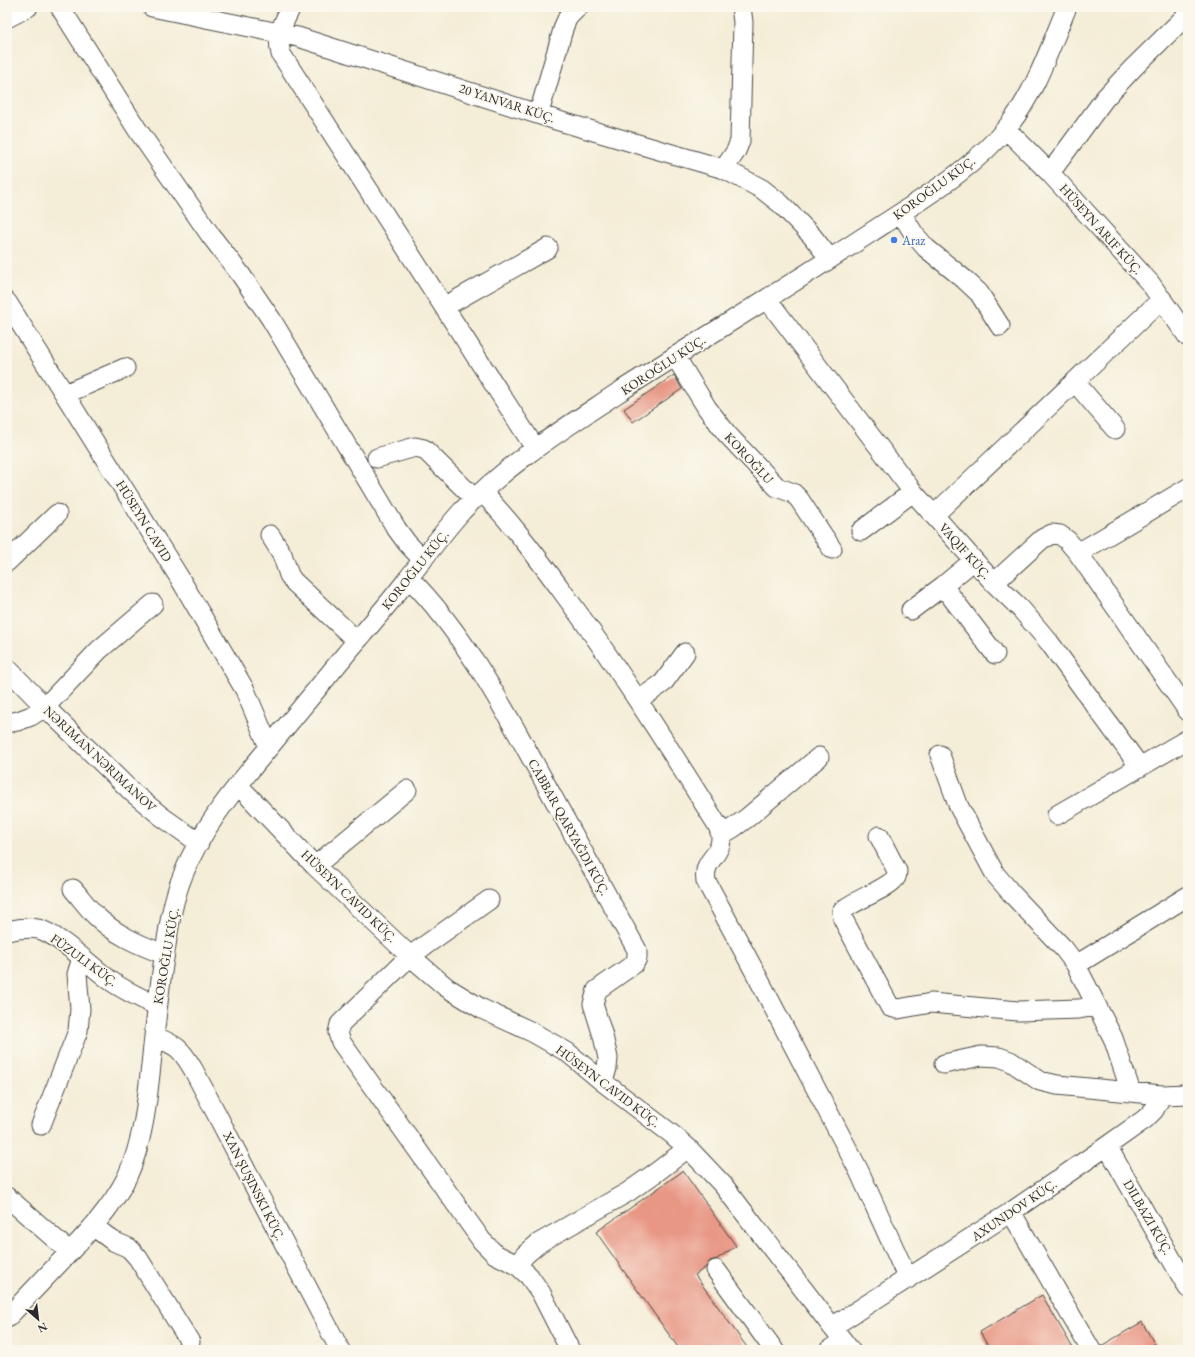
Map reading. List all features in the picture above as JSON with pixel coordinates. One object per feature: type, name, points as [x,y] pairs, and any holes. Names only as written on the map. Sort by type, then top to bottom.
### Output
[{"type":"street","points":[[7,18],[28,7]]},
{"type":"street","points":[[60,7],[137,129],[271,319],[396,528],[407,543],[423,560]]},
{"type":"street","name":"20 YANVAR KÜÇ.","points":[[152,7],[279,32],[321,43],[539,113],[724,169],[762,189],[782,204],[812,236],[830,259]]},
{"type":"street","points":[[291,7],[279,32],[278,44],[281,54],[535,448]]},
{"type":"street","points":[[539,113],[564,26],[568,17],[578,7]]},
{"type":"street","points":[[724,169],[736,152],[740,141],[743,22],[741,7]]},
{"type":"street","name":"KOROĞLU KÜÇ.","points":[[7,1318],[94,1226],[110,1205],[125,1181],[137,1151],[144,1121],[157,1006],[170,918],[183,874],[199,842],[210,823],[238,785],[462,512],[515,463],[535,448],[676,356],[901,213],[935,190],[969,164],[996,139],[1006,129],[1017,114],[1038,76],[1067,7]]},
{"type":"street","points":[[1050,173],[1105,98],[1188,14]]},
{"type":"street","name":"HÜSEYN ARIF KÜÇ.","points":[[1006,129],[1050,173],[1122,251],[1162,298],[1188,337]]},
{"type":"street","points":[[901,213],[914,234],[926,248],[979,293],[1000,326]]},
{"type":"street","points":[[444,307],[548,248]]},
{"type":"street","points":[[934,515],[1162,298]]},
{"type":"street","name":"VAQIF KÜÇ.","points":[[767,299],[913,492],[994,583],[1042,539],[1052,534],[1060,535],[1067,540],[1078,553],[1185,701]]},
{"type":"street","name":"HÜSEYN CAVID","points":[[7,302],[191,597],[245,690],[269,747]]},
{"type":"street","name":"KOROĞLU","points":[[676,356],[707,408],[727,434],[777,487],[793,492],[832,549]]},
{"type":"street","points":[[65,394],[124,368]]},
{"type":"street","points":[[1075,382],[1115,430]]},
{"type":"street","points":[[377,458],[415,447],[424,449],[507,520],[588,625],[639,700],[718,826],[721,835],[720,846],[706,866],[706,881],[859,1171],[908,1279]]},
{"type":"street","points":[[1078,553],[1188,488]]},
{"type":"street","points":[[861,531],[913,492]]},
{"type":"street","points":[[7,562],[57,514]]},
{"type":"street","points":[[270,535],[282,554],[290,575],[294,581],[357,641]]},
{"type":"street","points":[[911,610],[973,561]]},
{"type":"street","points":[[409,578],[438,610],[476,665],[521,739],[637,950],[637,958],[634,964],[597,990],[594,996],[593,1004],[608,1058],[603,1082]]},
{"type":"street","points":[[994,583],[1020,608],[1049,642],[1140,767]]},
{"type":"street","points":[[943,586],[995,654]]},
{"type":"street","points":[[7,723],[31,716],[45,707],[99,650],[153,604]]},
{"type":"street","points":[[639,700],[663,683],[685,653]]},
{"type":"street","name":"NƏRIMAN NƏRIMANOV","points":[[7,668],[134,793],[161,816],[199,842]]},
{"type":"street","points":[[1057,815],[1188,739]]},
{"type":"street","points":[[940,755],[959,807],[995,874],[1012,894],[1060,943],[1076,965],[1113,1038],[1132,1092]]},
{"type":"street","points":[[721,835],[747,818],[819,757]]},
{"type":"street","name":"HÜSEYN CAVID KÜÇ.","points":[[238,785],[315,866],[410,956],[446,987],[482,1010],[532,1032],[567,1052],[688,1148],[723,1185],[838,1342]]},
{"type":"street","points":[[315,866],[407,790]]},
{"type":"street","points":[[879,836],[897,871],[896,876],[890,884],[848,906],[842,911],[843,919],[890,1007],[898,1009],[931,1003],[1018,1011],[1079,1009],[1097,1006]]},
{"type":"street","points":[[72,889],[96,915],[121,934],[137,944],[164,954]]},
{"type":"street","points":[[1076,965],[1188,896]]},
{"type":"street","points":[[489,900],[410,956],[340,1024],[338,1033],[341,1042],[482,1241],[495,1254],[517,1265],[529,1276],[541,1294],[570,1350]]},
{"type":"street","name":"FÜZULI KÜÇ.","points":[[7,932],[21,928],[38,929],[52,935],[111,981],[136,996],[157,1006]]},
{"type":"street","points":[[41,1124],[78,1031],[80,1009],[77,974],[82,958]]},
{"type":"street","name":"XAN ŞUŞINSKI KÜÇ.","points":[[154,1036],[176,1046],[184,1054],[190,1064],[340,1350]]},
{"type":"street","points":[[944,1064],[981,1056],[999,1057],[1010,1062],[1040,1081],[1057,1085],[1162,1095],[1188,1094]]},
{"type":"street","name":"AXUNDOV KÜÇ.","points":[[838,1342],[908,1279],[1011,1212],[1145,1119],[1154,1110],[1162,1095]]},
{"type":"street","name":"DILBAZI KÜÇ.","points":[[1107,1146],[1188,1288]]},
{"type":"street","points":[[517,1265],[525,1255],[539,1243],[628,1192],[688,1148]]},
{"type":"street","points":[[7,1197],[70,1252]]},
{"type":"street","points":[[1011,1212],[1091,1350]]},
{"type":"street","points":[[94,1226],[112,1241],[130,1248],[138,1258],[190,1342]]},
{"type":"street","points":[[716,1270],[774,1350]]},
{"type":"building","points":[[674,375],[682,389],[633,422],[624,409]]},
{"type":"building","points":[[683,1171],[736,1246],[717,1259],[710,1261],[706,1267],[695,1275],[749,1350],[680,1350],[596,1232]]},
{"type":"building","points":[[1042,1295],[1074,1350],[990,1350],[980,1332]]},
{"type":"building","points":[[1142,1322],[1158,1350],[1102,1350],[1101,1346]]},
{"type":"place","name":"Araz","points":[[894,240]]}]
